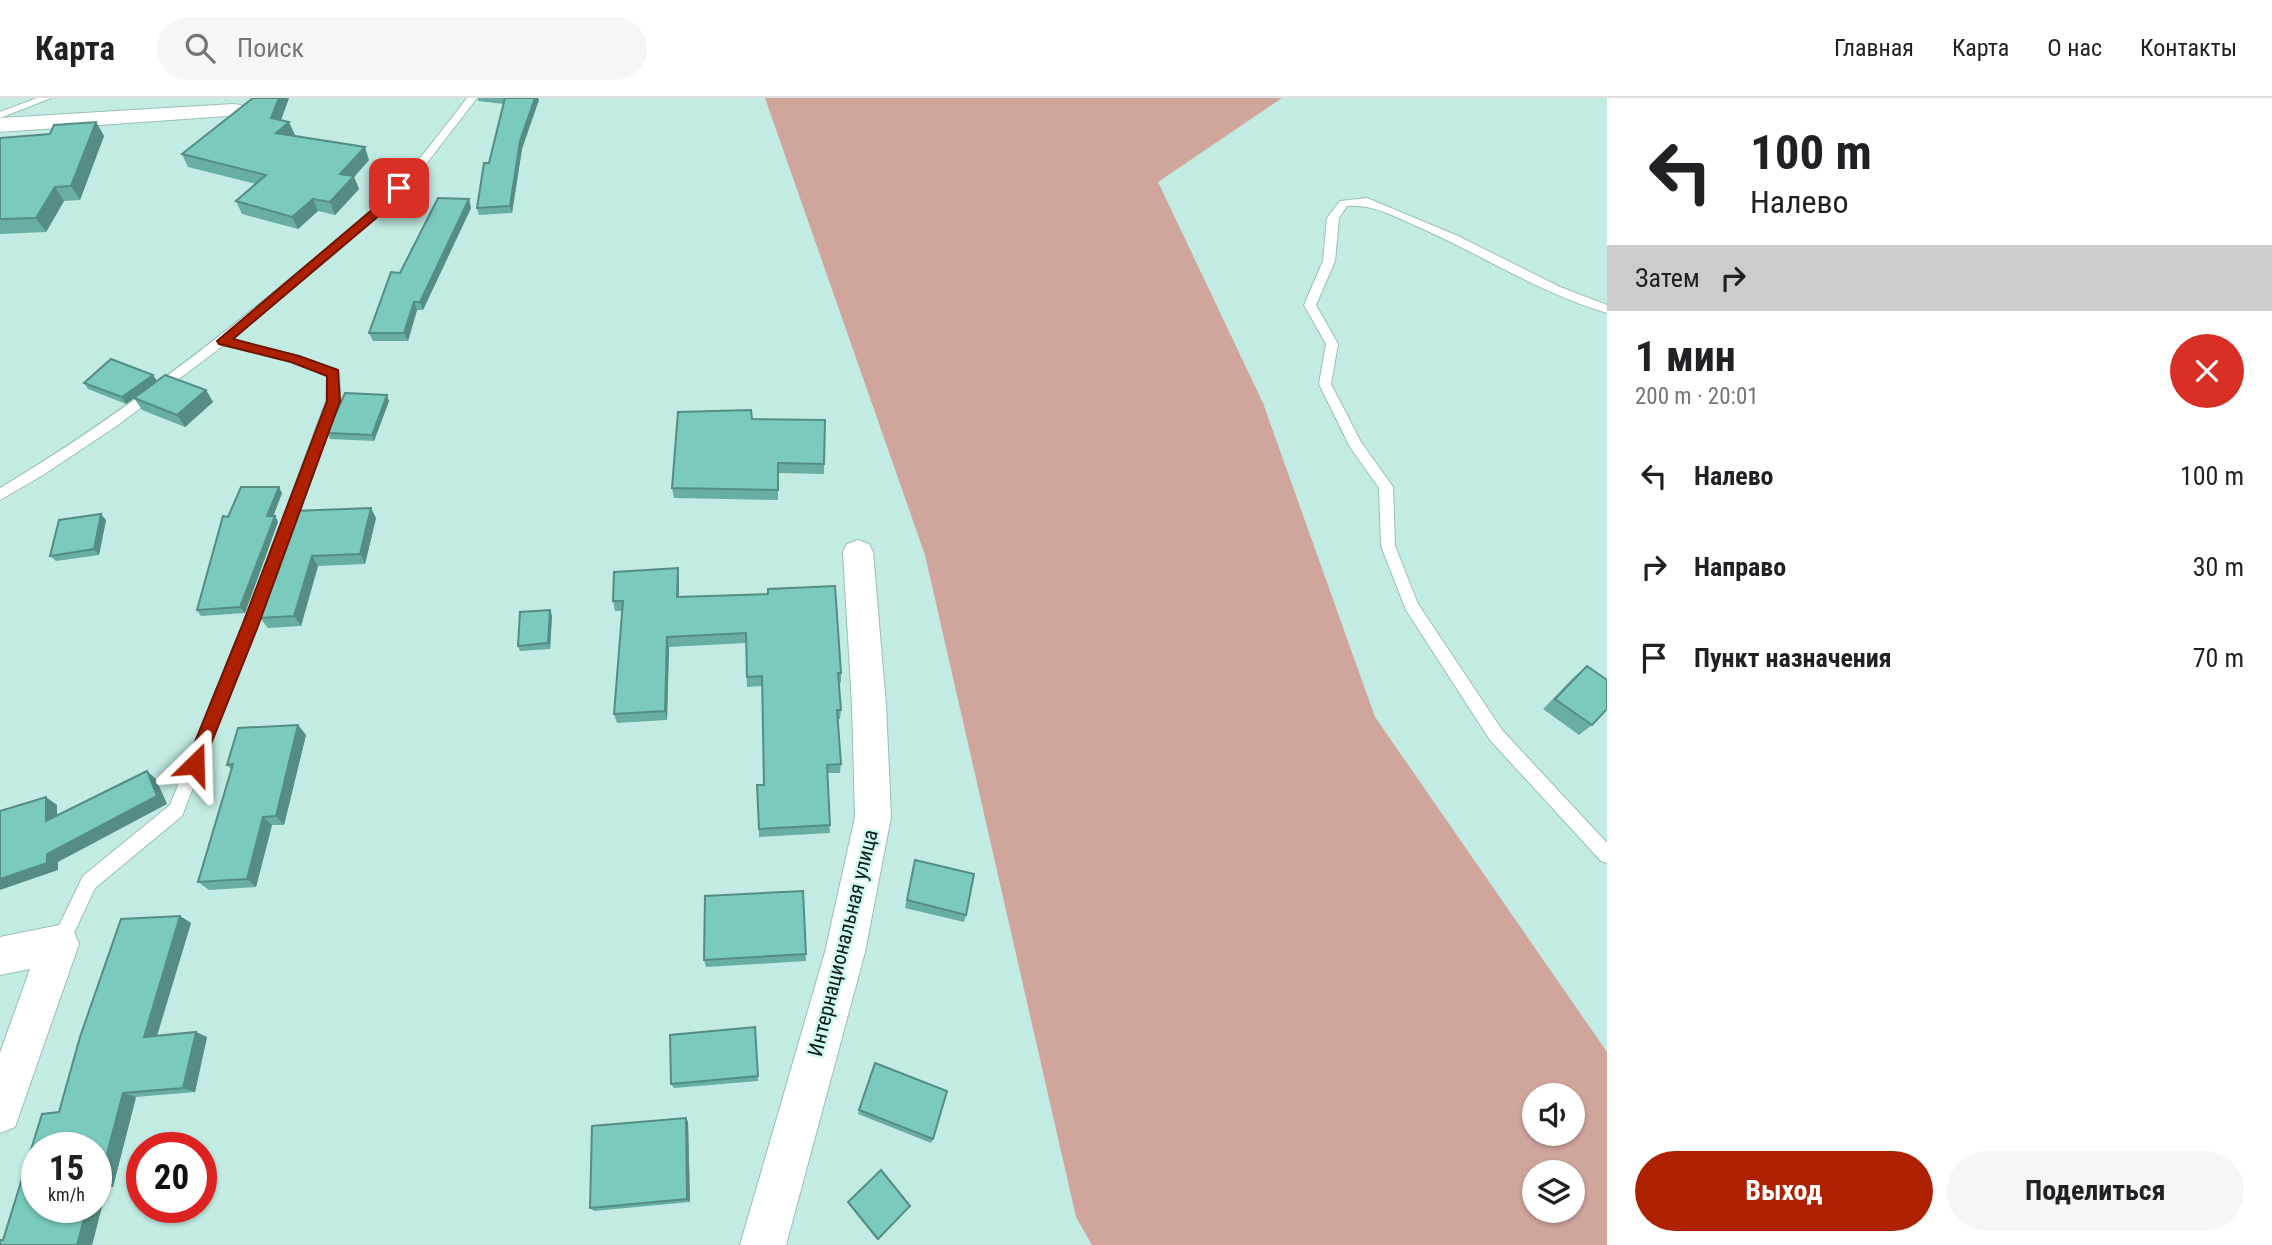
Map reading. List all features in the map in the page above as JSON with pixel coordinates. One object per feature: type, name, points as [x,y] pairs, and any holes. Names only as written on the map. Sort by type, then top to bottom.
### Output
[{"type":"street","points":[[0,125],[233,110]]},
{"type":"street","name":"Интернациональная улица","points":[[763,1245],[845,952],[873,817],[869,705],[858,552]]},
{"type":"street","points":[[0,956],[59,944]]},
{"type":"street","points":[[0,1112],[59,944]]},
{"type":"lane","points":[[0,114],[46,98]]},
{"type":"lane","points":[[0,495],[56,463],[223,341],[384,205],[430,153],[472,98]]},
{"type":"lane","points":[[1607,309],[1556,290],[1454,238],[1367,201],[1343,203],[1333,218],[1329,261],[1310,305],[1332,344],[1325,384],[1355,444],[1386,487],[1388,546],[1411,606],[1496,735],[1607,855]]},
{"type":"lane","points":[[59,944],[89,882],[176,810],[275,558],[333,401],[333,373],[294,359],[223,341]]},
{"type":"shaded area","points":[[765,98],[1282,98],[1158,182],[1263,403],[1375,717],[1607,1052],[1607,1245],[1092,1245],[1076,1217],[925,555]]},
{"type":"building","points":[[253,98],[279,98],[271,118],[289,122],[276,133],[365,147],[340,174],[354,176],[330,202],[313,199],[292,217],[236,201],[266,175],[182,154]]},
{"type":"building","points":[[505,98],[535,98],[520,141],[510,206],[477,208],[484,163],[489,163]]},
{"type":"building","points":[[96,122],[71,186],[55,187],[36,218],[0,219],[0,138],[50,134],[54,125]]},
{"type":"building","points":[[438,198],[469,199],[420,302],[414,302],[404,333],[369,333],[391,272],[400,273]]},
{"type":"building","points":[[111,359],[153,375],[122,397],[84,383]]},
{"type":"building","points":[[165,375],[206,390],[177,415],[134,398]]},
{"type":"building","points":[[345,393],[387,395],[372,435],[327,433]]},
{"type":"building","points":[[751,410],[752,419],[825,420],[824,464],[778,463],[778,490],[672,488],[678,412]]},
{"type":"building","points":[[241,487],[279,487],[267,516],[275,516],[240,607],[197,610],[223,516],[228,517]]},
{"type":"building","points":[[371,508],[360,554],[312,556],[294,616],[260,618],[266,601],[259,601],[293,511]]},
{"type":"building","points":[[101,514],[94,549],[50,556],[59,520]]},
{"type":"building","points":[[678,568],[677,597],[768,594],[768,589],[835,586],[841,673],[838,673],[841,710],[837,710],[841,764],[827,765],[830,825],[759,829],[757,785],[764,785],[762,676],[747,677],[746,633],[667,637],[665,711],[614,714],[623,601],[613,601],[614,572]]},
{"type":"building","points":[[550,610],[548,643],[518,646],[520,612]]},
{"type":"building","points":[[1587,666],[1607,680],[1607,709],[1592,725],[1555,699]]},
{"type":"building","points":[[298,725],[276,816],[263,817],[247,879],[198,882],[233,764],[227,765],[238,728]]},
{"type":"building","points":[[147,771],[157,796],[47,854],[47,863],[0,879],[0,811],[46,797],[46,821]]},
{"type":"building","points":[[915,860],[974,874],[966,915],[907,900]]},
{"type":"building","points":[[803,891],[806,954],[704,960],[705,896]]},
{"type":"building","points":[[180,916],[144,1037],[196,1032],[183,1088],[123,1093],[112,1135],[112,1132],[36,1132],[42,1114],[59,1112],[80,1037],[121,919]]},
{"type":"building","points":[[755,1027],[758,1076],[671,1084],[670,1035]]},
{"type":"building","points":[[875,1063],[947,1091],[933,1139],[859,1110]]},
{"type":"building","points":[[686,1118],[687,1199],[590,1208],[592,1126]]},
{"type":"building","points":[[881,1170],[910,1206],[878,1239],[848,1202]]},
{"type":"building","points":[[21,1182],[21,1223],[83,1223],[77,1245],[0,1245],[0,1240],[3,1240]]},
{"type":"route","points":[[195,764],[250,626],[333,401],[333,373],[294,359],[223,341],[384,205],[399,188]]}]
